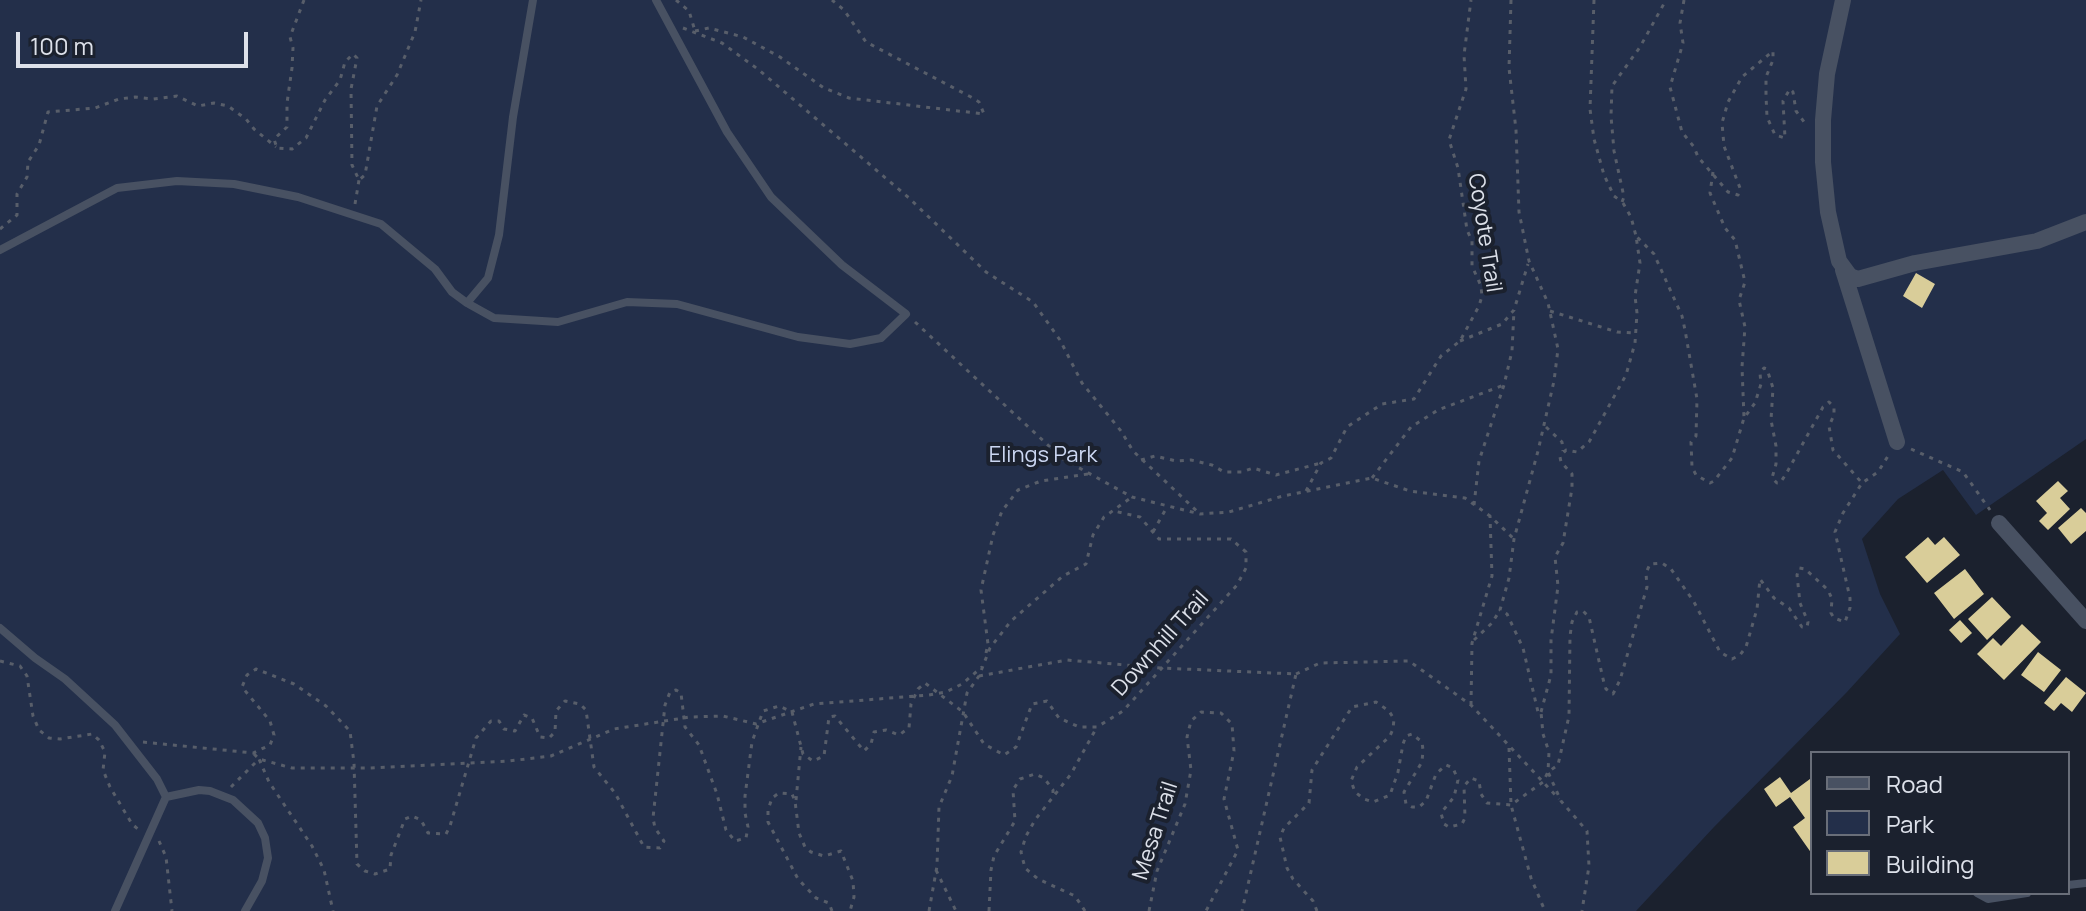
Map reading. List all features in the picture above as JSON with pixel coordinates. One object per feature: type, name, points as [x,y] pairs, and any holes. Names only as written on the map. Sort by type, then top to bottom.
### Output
[{"type":"street","points":[[1843,0],[1828,69],[1823,144],[1828,212],[1897,442]]},
{"type":"street","points":[[1843,270],[1858,279],[1915,263],[2037,241],[2086,222]]},
{"type":"street","points":[[1999,523],[2086,621]]},
{"type":"lane","points":[[467,303],[488,278],[499,235],[513,117],[533,0]]},
{"type":"lane","points":[[0,250],[117,188],[177,181],[234,184],[298,197],[381,224],[435,269],[452,292],[494,318],[558,322],[627,302],[677,304],[798,337],[850,344],[881,338],[906,314],[842,265],[771,197],[727,132],[656,0]]},
{"type":"lane","points":[[0,628],[65,679],[128,740],[157,779],[166,797]]},
{"type":"lane","points":[[166,797],[199,790],[223,796],[247,810],[258,823],[265,838],[268,858],[262,881],[245,911]]},
{"type":"lane","points":[[115,911],[166,797]]},
{"type":"lane","points":[[1981,895],[1988,899],[2014,895]]},
{"type":"path","points":[[277,148],[274,139],[287,127],[293,48],[290,37],[304,0]]},
{"type":"path","points":[[359,180],[365,175],[377,106],[397,75],[415,32],[421,0]]},
{"type":"path","points":[[676,0],[689,11],[695,31],[722,43],[759,70],[909,198],[986,272],[1033,302],[1060,340],[1082,383],[1141,460],[1200,514]]},
{"type":"path","points":[[695,31],[709,28],[743,37],[780,57],[824,88],[849,98],[984,114],[979,102],[971,97],[866,42],[844,10],[832,0]]},
{"type":"path","name":"Coyote Trail","points":[[1306,491],[1321,463],[1331,458],[1347,427],[1382,404],[1414,399],[1441,356],[1460,341],[1482,296],[1472,266],[1472,241],[1467,230],[1458,168],[1449,140],[1466,89],[1464,55],[1471,0]]},
{"type":"path","points":[[1472,643],[1500,610],[1509,578],[1514,539],[1544,425],[1558,349],[1550,311],[1529,261],[1519,212],[1516,130],[1509,68],[1511,0]]},
{"type":"path","points":[[1563,451],[1577,452],[1589,442],[1626,375],[1637,313],[1635,296],[1640,263],[1636,236],[1631,217],[1622,202],[1614,196],[1604,175],[1592,124],[1590,67],[1594,0]]},
{"type":"path","points":[[1622,202],[1624,197],[1614,151],[1612,86],[1640,47],[1666,0]]},
{"type":"path","points":[[1684,0],[1680,23],[1683,43],[1670,87],[1682,132],[1698,157],[1728,192],[1738,195],[1737,176],[1724,146],[1722,123],[1728,102],[1742,77],[1773,51],[1766,77],[1766,96],[1767,117],[1775,135],[1785,138],[1783,101],[1790,89],[1796,111],[1823,144]]},
{"type":"path","points":[[0,229],[17,215],[17,194],[27,177],[28,162],[39,145],[48,112],[95,108],[135,97],[153,99],[177,96],[198,106],[214,103],[228,106],[277,148],[292,149],[306,138],[325,100],[340,80],[345,62],[353,54],[357,58],[351,89],[352,165],[359,180],[353,214]]},
{"type":"path","points":[[1636,236],[1654,254],[1682,316],[1697,399],[1696,436],[1691,442],[1692,467],[1696,475],[1710,483],[1732,458],[1744,418],[1742,367],[1745,327],[1739,300],[1745,282],[1735,240],[1725,228],[1710,193],[1713,172]]},
{"type":"path","points":[[1474,505],[1479,461],[1504,385],[1512,351],[1514,310],[1529,261]]},
{"type":"path","points":[[1460,341],[1502,324],[1514,310]]},
{"type":"path","points":[[1550,311],[1617,332],[1635,333]]},
{"type":"path","points":[[906,314],[1063,459],[1132,497],[1200,514],[1229,512],[1306,491],[1372,478],[1410,491],[1465,498],[1514,539]]},
{"type":"path","points":[[1744,418],[1755,403],[1761,384],[1761,370],[1767,369],[1773,388],[1771,420],[1775,427],[1776,446],[1772,478],[1780,483],[1823,407],[1829,402],[1834,407],[1829,426],[1833,450],[1862,483]]},
{"type":"path","points":[[1372,478],[1411,427],[1438,410],[1504,385]]},
{"type":"path","points":[[1317,911],[1313,901],[1287,868],[1280,837],[1284,828],[1309,803],[1312,770],[1352,707],[1376,702],[1394,719],[1390,736],[1357,767],[1351,781],[1355,792],[1373,802],[1390,795],[1403,744],[1406,736],[1412,734],[1422,742],[1422,762],[1404,792],[1406,804],[1419,807],[1426,801],[1436,774],[1446,765],[1453,768],[1458,780],[1454,797],[1441,813],[1444,824],[1449,827],[1462,824],[1465,818],[1464,786],[1471,778],[1479,781],[1481,794],[1487,803],[1511,805],[1543,782],[1548,772],[1549,752],[1541,712],[1551,675],[1551,640],[1558,586],[1555,557],[1563,543],[1572,474],[1561,462],[1562,442],[1544,425]]},
{"type":"path","points":[[1548,772],[1558,765],[1567,726],[1572,622],[1577,612],[1583,611],[1589,617],[1604,683],[1613,694],[1620,680],[1647,587],[1646,573],[1650,564],[1662,563],[1671,569],[1694,602],[1720,652],[1732,659],[1746,647],[1757,609],[1760,579],[1774,598],[1789,608],[1798,623],[1807,627],[1797,575],[1799,568],[1805,569],[1828,590],[1834,618],[1845,622],[1850,598],[1835,532],[1862,483],[1878,472],[1897,442],[1963,472],[1999,523]]},
{"type":"path","points":[[1141,460],[1155,456],[1167,460],[1202,462],[1224,472],[1242,472],[1253,468],[1276,475],[1321,463]]},
{"type":"path","points":[[979,676],[988,644],[981,590],[993,535],[1002,511],[1018,490],[1041,481],[1089,474]]},
{"type":"path","points":[[929,911],[936,870],[939,807],[952,776],[967,693],[979,676],[990,648],[1011,621],[1063,576],[1086,564],[1093,535],[1104,517],[1132,497]]},
{"type":"path","points":[[1153,532],[1167,506]]},
{"type":"path","name":"Downhill Trail","points":[[1097,727],[1123,711],[1237,585],[1246,568],[1246,552],[1231,539],[1159,539],[1140,517],[1114,511]]},
{"type":"path","points":[[1471,705],[1472,643],[1492,576],[1490,516]]},
{"type":"path","points":[[1500,610],[1507,614],[1523,648],[1538,712],[1541,712]]},
{"type":"path","points":[[979,676],[1067,660],[1296,674],[1320,663],[1409,661],[1471,705],[1587,831],[1589,866],[1582,911]]},
{"type":"path","points":[[0,661],[20,666],[27,676],[33,716],[39,730],[49,738],[92,734],[99,740],[105,752],[103,770],[117,801],[132,824],[158,839],[163,847],[172,911]]},
{"type":"path","points":[[259,759],[292,768],[355,768],[467,764],[551,756],[614,729],[684,718],[723,716],[756,724],[814,704],[938,693],[962,684],[982,667]]},
{"type":"path","points":[[128,740],[253,753],[270,745],[274,735],[270,721],[242,687],[247,675],[256,669],[294,684],[326,706],[350,731],[355,768],[357,864],[375,874],[390,869],[391,855],[405,819],[412,816],[421,820],[428,833],[446,834],[476,738],[491,721],[499,721],[504,729],[515,731],[524,715],[532,718],[540,737],[549,738],[555,732],[556,711],[565,701],[580,704],[586,710],[594,767],[615,793],[644,847],[660,848],[664,841],[655,828],[653,818],[665,705],[670,692],[676,690],[681,693],[685,727],[699,745],[726,830],[735,841],[746,838],[745,796],[756,724],[763,711],[779,706],[792,712],[803,754],[813,761],[824,756],[829,717],[835,716],[864,751],[871,744],[874,732],[886,730],[899,735],[909,728],[911,704],[918,689],[925,683],[963,712],[984,744],[1004,755],[1016,747],[1032,704],[1047,701],[1059,718],[1079,727],[1097,727],[1071,774],[1026,836],[1021,852],[1025,868],[1038,879],[1075,896],[1085,911]]},
{"type":"path","points":[[1242,911],[1296,674]]},
{"type":"path","name":"Mesa Trail","points":[[1149,911],[1157,871],[1185,804],[1191,770],[1187,737],[1191,721],[1201,712],[1221,713],[1232,724],[1234,751],[1224,799],[1238,850],[1206,911]]},
{"type":"path","points":[[801,744],[795,801],[799,833],[805,847],[811,852],[824,856],[841,851],[853,881],[854,897],[850,911]]},
{"type":"path","points":[[1509,746],[1511,805],[1531,878],[1545,911]]},
{"type":"path","points":[[253,753],[312,846],[324,870],[333,911]]},
{"type":"path","points":[[223,796],[259,759]]},
{"type":"path","points":[[1548,772],[1561,801]]},
{"type":"path","points":[[989,911],[994,856],[1015,821],[1013,790],[1020,779],[1035,774],[1044,778],[1053,790],[1053,798]]},
{"type":"path","points":[[795,801],[792,794],[779,793],[772,798],[768,822],[798,879],[816,898],[829,903],[832,911]]},
{"type":"path","points":[[936,870],[956,911]]},
{"type":"green space","name":"Elings Park","points":[[0,0],[2086,0],[2086,439],[1976,515],[1943,470],[1898,499],[1862,539],[1880,594],[1900,634],[1636,911],[0,911]]},
{"type":"building","points":[[1916,273],[1935,284],[1922,308],[1903,296]]},
{"type":"building","points":[[2058,481],[2068,491],[2060,498],[2070,509],[2048,530],[2039,521],[2047,513],[2036,501]]},
{"type":"building","points":[[2081,508],[2086,513],[2086,531],[2071,544],[2058,528]]},
{"type":"building","points":[[1928,537],[1935,545],[1944,537],[1960,555],[1927,583],[1905,557]]},
{"type":"building","points":[[1965,569],[1984,594],[1954,619],[1934,593]]},
{"type":"building","points":[[1992,597],[2011,617],[1987,640],[1968,619]]},
{"type":"building","points":[[1960,620],[1972,633],[1961,643],[1949,630]]},
{"type":"building","points":[[2022,624],[2041,642],[2004,680],[1977,654],[1993,638],[2001,646]]},
{"type":"building","points":[[2038,652],[2061,670],[2044,692],[2021,675]]},
{"type":"building","points":[[2066,677],[2086,693],[2072,712],[2061,703],[2054,711],[2044,703]]},
{"type":"building","points":[[1780,777],[1791,793],[1810,779],[1810,851],[1793,827],[1805,818],[1790,797],[1776,807],[1764,789]]}]
